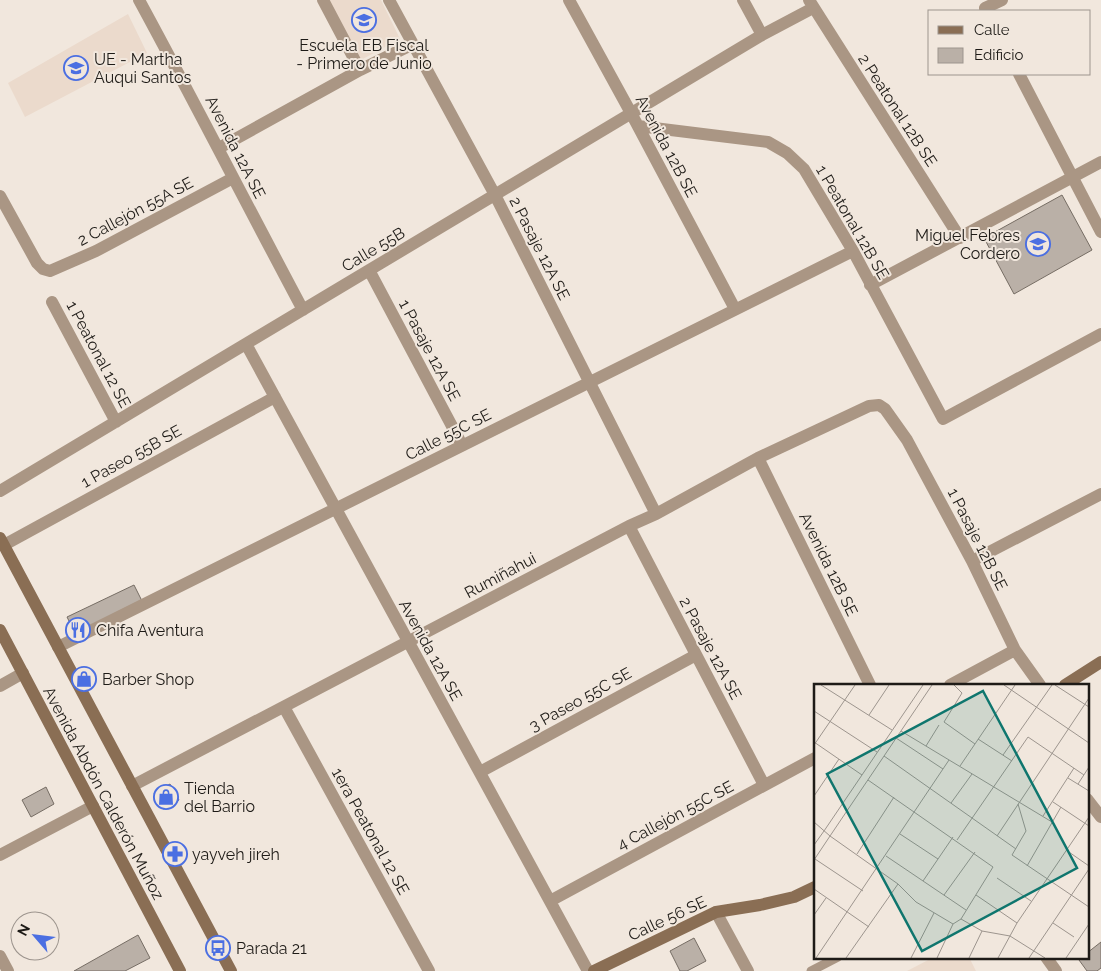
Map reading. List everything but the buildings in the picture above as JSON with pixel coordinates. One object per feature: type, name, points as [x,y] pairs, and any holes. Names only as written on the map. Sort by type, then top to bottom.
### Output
[{"type":"main road","name":"Avenida Abdón Calderón Muñoz","points":[[2,541],[231,971]]},
{"type":"main road","name":"Avenida Abdón Calderón Muñoz","points":[[0,630],[180,971]]},
{"type":"main road","points":[[1067,684],[1101,662]]},
{"type":"main road","name":"Calle 56 SE","points":[[594,971],[716,912],[794,897],[814,887]]},
{"type":"street","name":"Avenida 12A SE","points":[[139,0],[219,148],[303,310]]},
{"type":"street","points":[[323,0],[360,70]]},
{"type":"street","name":"2 Pasaje 12A SE","points":[[389,0],[495,195],[656,514]]},
{"type":"street","name":"Avenida 12B SE","points":[[569,0],[735,309]]},
{"type":"street","points":[[743,0],[762,35]]},
{"type":"street","points":[[984,6],[1002,0]]},
{"type":"street","name":"Calle 55B","points":[[0,491],[811,4]]},
{"type":"street","name":"2 Peatonal 12B SE","points":[[811,4],[960,238]]},
{"type":"street","points":[[219,148],[360,70],[413,44]]},
{"type":"street","points":[[1020,75],[1101,232]]},
{"type":"street","name":"1 Peatonal 12B SE","points":[[638,126],[768,142],[788,154],[804,169],[853,251],[943,419],[1101,334]]},
{"type":"street","points":[[870,285],[1101,162]]},
{"type":"street","name":"2 Callejón 55A SE","points":[[0,196],[37,263],[50,271],[96,251],[233,178]]},
{"type":"street","name":"Calle 55C SE","points":[[58,647],[853,251]]},
{"type":"street","name":"1 Pasaje 12A SE","points":[[370,270],[462,445]]},
{"type":"street","name":"1 Peatonal 12 SE","points":[[52,302],[116,422]]},
{"type":"street","name":"Avenida 12A SE","points":[[246,344],[588,971]]},
{"type":"street","name":"1 Paseo 55B SE","points":[[2,541],[275,396]]},
{"type":"street","name":"Rumiñahui","points":[[132,786],[629,526],[656,514],[758,458],[869,406],[879,405],[885,410]]},
{"type":"street","name":"1 Pasaje 12B SE","points":[[885,410],[907,440],[972,561],[1015,650],[1039,684]]},
{"type":"street","name":"Avenida 12B SE","points":[[758,458],[870,684]]},
{"type":"street","points":[[972,561],[1101,494]]},
{"type":"street","name":"2 Pasaje 12A SE","points":[[629,526],[764,785]]},
{"type":"street","points":[[952,684],[1015,650]]},
{"type":"street","name":"3 Paseo 55C SE","points":[[480,772],[696,655]]},
{"type":"street","points":[[0,686],[22,674]]},
{"type":"street","name":"1era Peatonal 12 SE","points":[[284,707],[429,971]]},
{"type":"street","name":"4 Callejón 55C SE","points":[[550,901],[814,759]]},
{"type":"street","points":[[1088,800],[1101,817]]},
{"type":"street","points":[[0,855],[93,806]]},
{"type":"street","points":[[716,912],[748,971]]},
{"type":"street","points":[[0,956],[8,971]]},
{"type":"street","points":[[1047,958],[1056,971]]},
{"type":"lane","points":[[811,971],[836,958]]},
{"type":"shaded area","name":"Escuela EB Fiscal - Primero de Junio","points":[[329,0],[381,0],[400,39],[359,61]]},
{"type":"shaded area","name":"UE - Martha Auqui Santos","points":[[128,14],[147,53],[25,117],[8,83]]},
{"type":"shaded area","points":[[932,958],[970,958],[976,971],[907,971]]},
{"type":"place","name":"Escuela EB Fiscal - Primero de Junio","points":[[364,20]]},
{"type":"place","name":"UE - Martha Auqui Santos","points":[[76,68]]},
{"type":"place","name":"Miguel Febres Cordero","points":[[1038,244]]},
{"type":"place","name":"Chifa Aventura","points":[[78,630]]},
{"type":"place","name":"Barber Shop","points":[[84,679]]},
{"type":"place","name":"Tienda del Barrio","points":[[166,797]]},
{"type":"place","name":"yayveh jireh","points":[[175,854]]},
{"type":"place","name":"Parada 21","points":[[218,948]]}]
